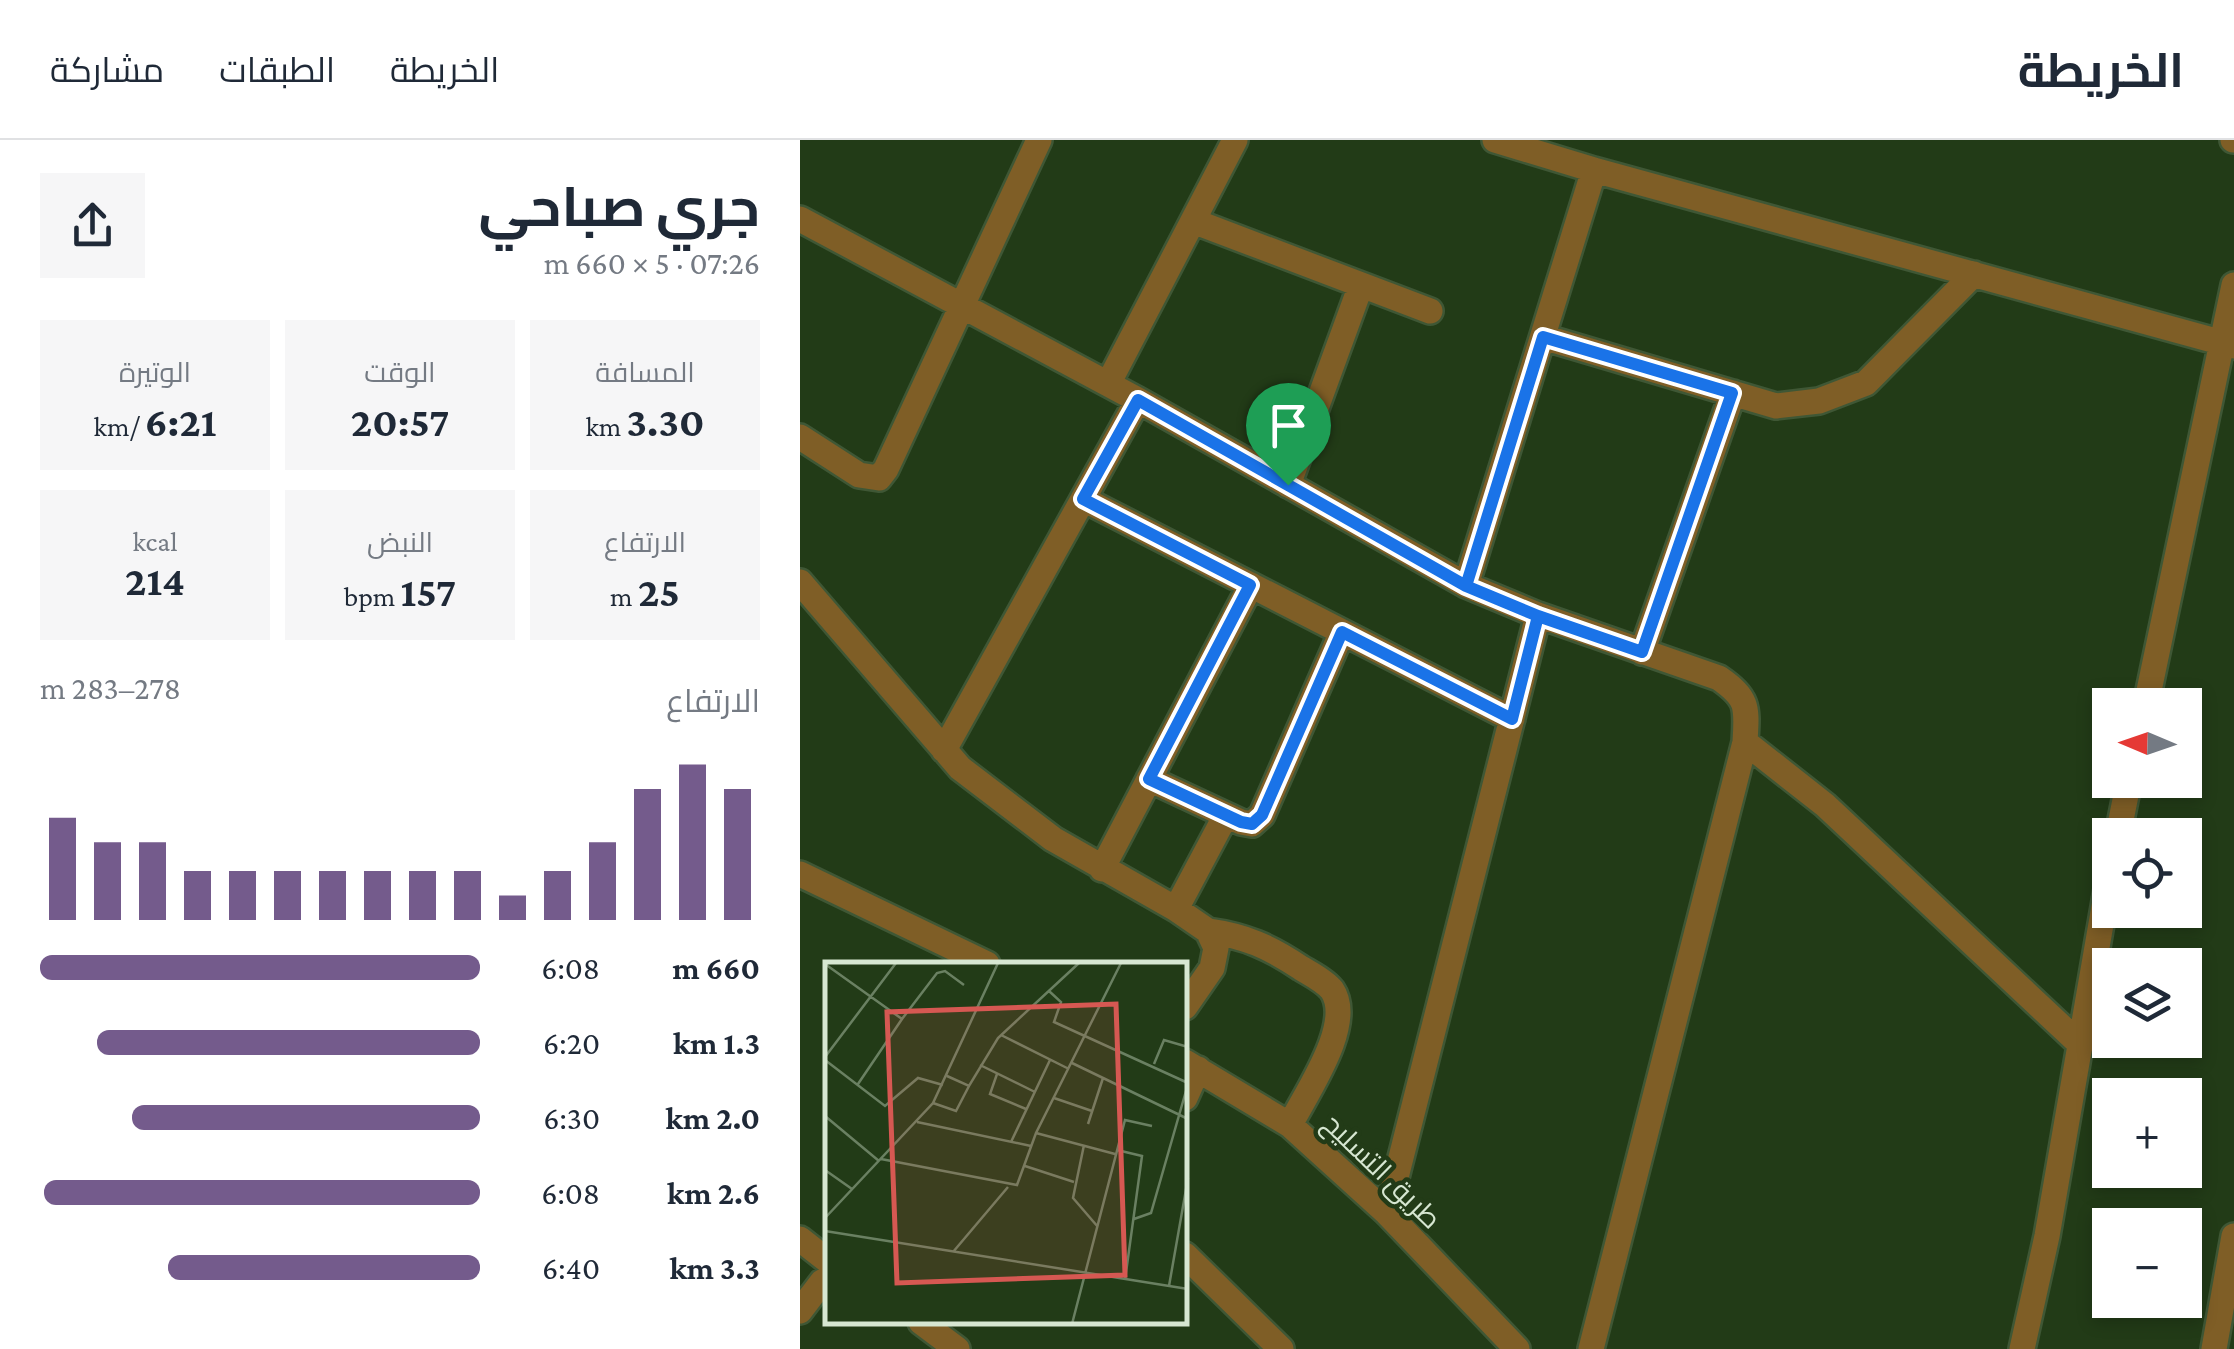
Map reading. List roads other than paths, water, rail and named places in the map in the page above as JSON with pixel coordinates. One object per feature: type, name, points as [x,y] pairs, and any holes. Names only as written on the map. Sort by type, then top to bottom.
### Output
[{"type":"street","points":[[800,437],[859,475],[879,478],[1039,140]]},
{"type":"street","points":[[1108,384],[1235,140]]},
{"type":"street","points":[[1496,140],[1580,158],[2229,344]]},
{"type":"street","points":[[1466,586],[1543,337],[1580,158]]},
{"type":"street","points":[[800,218],[1138,400],[1466,586],[1538,616],[1719,678],[1740,693],[1747,715],[1745,742],[1591,1349]]},
{"type":"street","points":[[1193,221],[1430,311]]},
{"type":"street","points":[[1543,337],[1776,406],[1819,400],[1866,383],[1974,274]]},
{"type":"street","points":[[1288,485],[1361,285]]},
{"type":"street","points":[[2150,688],[2229,344],[2234,285]]},
{"type":"street","points":[[1642,652],[1732,393]]},
{"type":"street","points":[[944,750],[1138,400]]},
{"type":"street","points":[[1083,499],[1512,719]]},
{"type":"street","points":[[800,582],[960,768],[1053,839],[1208,931],[1240,935],[1281,955],[1330,987],[1339,1004],[1336,1036],[1290,1125]]},
{"type":"street","points":[[1102,868],[1250,585]]},
{"type":"street","points":[[1387,1213],[1538,616]]},
{"type":"street","points":[[1149,779],[1252,824],[1262,815],[1342,632]]},
{"type":"street","points":[[1745,742],[1825,805],[2081,1045]]},
{"type":"street","points":[[1176,909],[1226,815]]},
{"type":"street","points":[[800,874],[983,962]]},
{"type":"street","points":[[2022,1349],[2047,1236],[2101,928]]},
{"type":"street","points":[[1188,1003],[1212,968],[1216,948],[1208,931]]},
{"type":"street","name":"طريق التسليح","points":[[1192,1065],[1290,1125],[1387,1213],[1517,1349]]},
{"type":"street","points":[[2214,1349],[2234,1236]]},
{"type":"street","points":[[800,1238],[825,1259]]},
{"type":"street","points":[[1188,1258],[1282,1349]]},
{"type":"street","points":[[800,1310],[825,1280]]},
{"type":"street","points":[[925,1324],[957,1349]]}]
